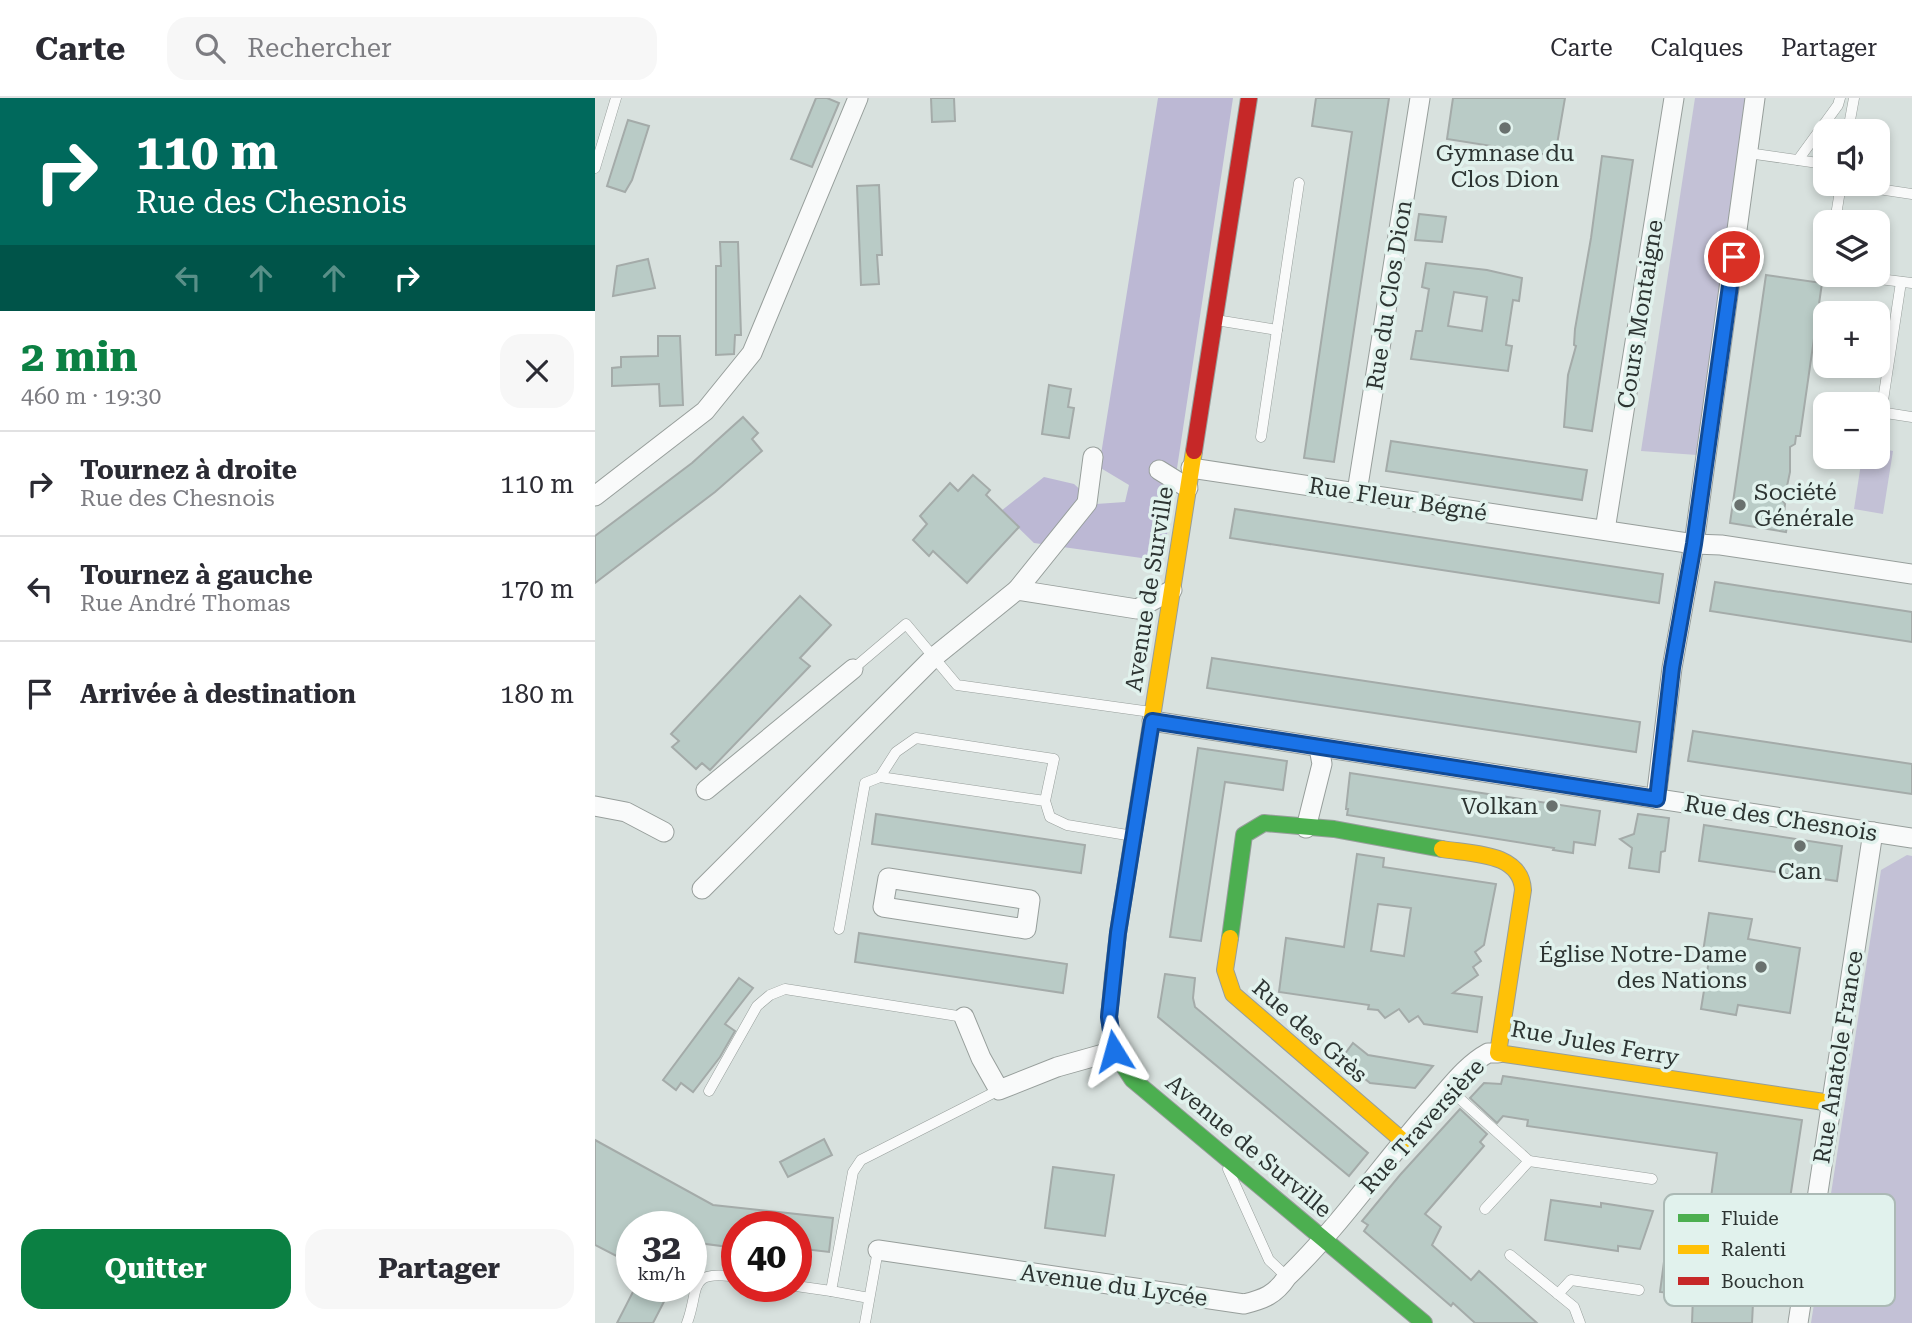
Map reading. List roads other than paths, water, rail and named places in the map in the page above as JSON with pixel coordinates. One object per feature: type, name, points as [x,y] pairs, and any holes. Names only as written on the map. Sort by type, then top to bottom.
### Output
[{"type":"street","points":[[595,496],[705,411],[752,353],[858,98]]},
{"type":"street","name":"Avenue de Surville","points":[[1249,98],[1118,933],[1109,1017],[1114,1051],[1132,1079],[1424,1323]]},
{"type":"street","name":"Rue du Clos Dion","points":[[1357,492],[1420,98]]},
{"type":"street","name":"Cours Montaigne","points":[[1605,530],[1674,98]]},
{"type":"street","points":[[1657,799],[1672,668],[1694,544],[1755,98]]},
{"type":"street","points":[[702,889],[934,657],[1017,590],[1087,503],[1093,457]]},
{"type":"street","name":"Rue Fleur Bégné","points":[[1191,468],[1912,574]]},
{"type":"street","points":[[1159,470],[1188,488]]},
{"type":"street","points":[[1017,590],[1137,609],[1172,590]]},
{"type":"street","points":[[706,790],[853,669]]},
{"type":"street","name":"Rue des Chesnois","points":[[1152,717],[1319,748],[1912,838]]},
{"type":"street","points":[[1306,828],[1322,764],[1319,748]]},
{"type":"street","points":[[595,806],[626,812],[664,832]]},
{"type":"street","name":"Rue des Grès","points":[[1306,828],[1264,823],[1244,835],[1225,970],[1233,994],[1403,1141]]},
{"type":"street","name":"Rue Jules Ferry","points":[[1306,828],[1334,829],[1500,859],[1515,867],[1523,877],[1523,890],[1498,1054],[1831,1103]]},
{"type":"street","name":"Rue Anatole France","points":[[1817,1194],[1873,832]]},
{"type":"street","points":[[888,878],[1030,900],[1026,929],[883,907],[888,878]]},
{"type":"street","points":[[964,1017],[981,1058],[999,1090],[1057,1067],[1114,1051]]},
{"type":"street","name":"Rue Traversière","points":[[1323,1238],[1449,1089],[1480,1058],[1488,1053],[1498,1054]]},
{"type":"street","name":"Avenue du Lycée","points":[[878,1251],[1244,1304],[1265,1299],[1279,1290],[1287,1277],[1323,1238]]},
{"type":"lane","points":[[595,168],[616,98]]},
{"type":"lane","points":[[1798,160],[1838,105],[1839,98]]},
{"type":"lane","points":[[1850,119],[1854,98]]},
{"type":"lane","points":[[1748,153],[1813,162]]},
{"type":"lane","points":[[1261,437],[1299,183]]},
{"type":"lane","points":[[1890,191],[1912,194]]},
{"type":"lane","points":[[1907,282],[1882,407],[1886,413],[1912,418]]},
{"type":"lane","points":[[1214,320],[1277,330]]},
{"type":"lane","points":[[853,669],[906,624],[957,685],[1152,717]]},
{"type":"lane","points":[[880,777],[896,752],[916,738],[1054,759],[1045,801],[1050,817],[1066,825],[1134,836]]},
{"type":"lane","points":[[839,929],[865,783],[880,777],[1045,801]]},
{"type":"lane","points":[[709,1091],[757,1006],[770,995],[785,989],[964,1017]]},
{"type":"lane","points":[[1449,1089],[1529,1161],[1652,1179]]},
{"type":"lane","points":[[831,1291],[848,1187],[861,1160],[999,1090]]},
{"type":"lane","points":[[1221,1152],[1269,1260],[1287,1277]]},
{"type":"lane","points":[[1485,1209],[1529,1161]]},
{"type":"lane","points":[[865,1323],[878,1251]]},
{"type":"lane","points":[[1510,1255],[1574,1307],[1580,1323]]},
{"type":"lane","points":[[687,1323],[694,1289],[701,1280],[721,1275]]},
{"type":"lane","points":[[1558,1294],[1571,1280],[1639,1290]]},
{"type":"lane","points":[[812,1288],[869,1298]]},
{"type":"place","name":"Gymnase du Clos Dion","points":[[1505,128]]},
{"type":"place","name":"Société Générale","points":[[1740,505]]},
{"type":"place","name":"Volkan","points":[[1552,806]]},
{"type":"place","name":"Can","points":[[1800,846]]},
{"type":"place","name":"Église Notre-Dame des Nations","points":[[1761,967]]}]
